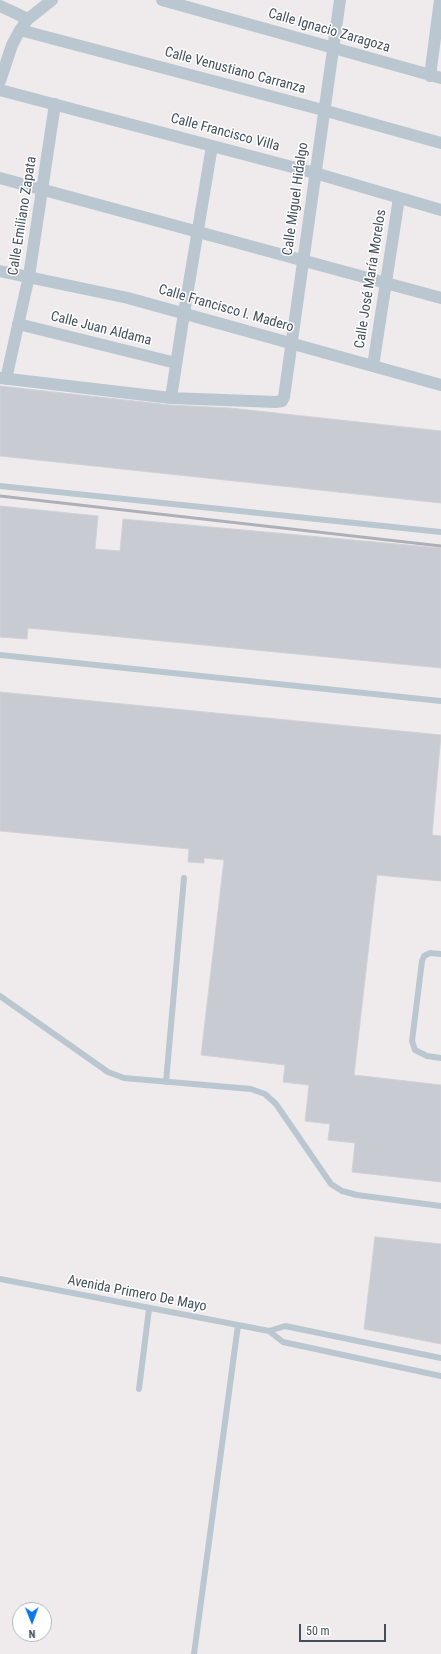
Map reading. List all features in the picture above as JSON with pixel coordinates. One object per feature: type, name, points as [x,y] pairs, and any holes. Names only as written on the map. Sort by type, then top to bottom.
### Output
[{"type":"street","points":[[0,81],[12,45],[20,30],[28,18],[52,0]]},
{"type":"street","name":"Calle Ignacio Zaragoza","points":[[162,0],[436,77]]},
{"type":"street","name":"Calle Miguel Hidalgo","points":[[171,398],[282,401],[284,397],[323,110],[334,48],[340,0]]},
{"type":"street","points":[[436,77],[440,5]]},
{"type":"street","points":[[0,6],[28,18]]},
{"type":"street","name":"Calle Venustiano Carranza","points":[[20,30],[323,110],[441,143]]},
{"type":"street","name":"Calle Francisco Villa","points":[[0,90],[315,173],[441,210]]},
{"type":"street","name":"Calle Emiliano Zapata","points":[[3,378],[29,276],[55,104]]},
{"type":"street","points":[[3,378],[171,398],[212,146]]},
{"type":"street","points":[[0,178],[441,298]]},
{"type":"street","name":"Calle José María Morelos","points":[[373,366],[399,198]]},
{"type":"street","name":"Calle Francisco I. Madero","points":[[0,271],[128,298],[441,384]]},
{"type":"street","name":"Calle Juan Aldama","points":[[18,324],[176,363]]},
{"type":"lane","points":[[0,486],[441,532]]},
{"type":"lane","points":[[0,655],[441,701]]},
{"type":"lane","points":[[166,1082],[184,878]]},
{"type":"lane","points":[[441,954],[430,953],[424,956],[422,961],[412,1041],[415,1050],[427,1056],[441,1058]]},
{"type":"lane","points":[[0,996],[108,1072],[124,1078],[250,1089],[265,1094],[276,1104],[331,1184],[342,1191],[357,1195],[441,1206]]},
{"type":"lane","name":"Avenida Primero De Mayo","points":[[0,1279],[269,1331],[283,1342],[441,1376]]},
{"type":"lane","points":[[138,1388],[149,1309]]},
{"type":"lane","points":[[194,1654],[238,1325]]},
{"type":"lane","name":"Avenida Primero De Mayo","points":[[269,1331],[285,1326],[441,1358]]},
{"type":"building","points":[[0,386],[170,405],[230,408],[441,431],[441,503],[0,456]]},
{"type":"building","points":[[0,506],[98,516],[95,549],[120,551],[123,519],[441,548],[441,668],[28,628],[27,639],[0,637]]},
{"type":"building","points":[[0,692],[441,735],[432,835],[441,836],[441,881],[377,875],[354,1075],[441,1085],[441,1182],[352,1172],[355,1143],[328,1140],[330,1124],[305,1121],[309,1085],[283,1082],[285,1065],[201,1055],[224,860],[204,858],[204,863],[188,862],[189,849],[0,831]]},
{"type":"building","points":[[375,1237],[441,1244],[441,1344],[364,1329]]},
{"type":"railway","points":[[0,496],[441,546]]}]
